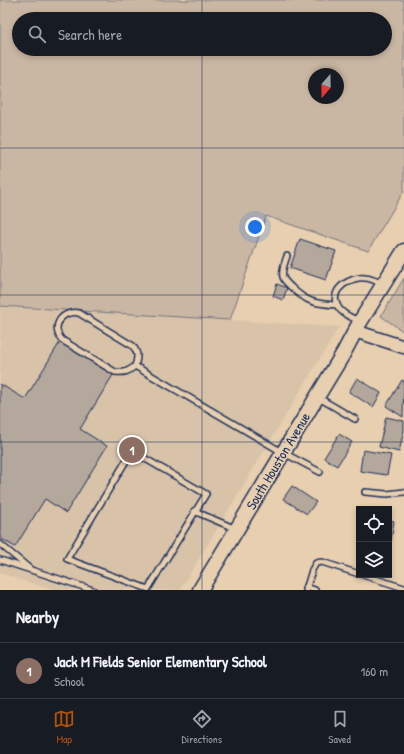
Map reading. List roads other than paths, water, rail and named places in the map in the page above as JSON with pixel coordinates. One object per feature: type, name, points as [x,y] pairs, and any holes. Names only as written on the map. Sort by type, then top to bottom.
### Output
[{"type":"main road","name":"South Houston Avenue","points":[[200,590],[357,326],[404,251]]},
{"type":"street","points":[[357,326],[404,347]]},
{"type":"lane","points":[[287,256],[283,271],[283,279],[296,292],[310,302],[337,305]]},
{"type":"lane","points":[[357,326],[337,305],[335,297],[344,283],[365,278],[384,284]]},
{"type":"lane","points":[[73,312],[79,313],[133,346],[137,351],[138,357],[135,366],[129,371],[122,373],[115,372],[62,340],[58,335],[57,329],[59,321],[65,315],[73,312]]},
{"type":"lane","points":[[135,366],[282,452],[320,472]]},
{"type":"lane","points":[[316,396],[355,419]]},
{"type":"lane","points":[[132,451],[206,494],[194,511],[148,589],[67,559],[132,451]]},
{"type":"lane","points":[[365,492],[387,494],[404,492]]},
{"type":"lane","points":[[194,511],[237,529]]},
{"type":"lane","points":[[0,544],[33,571]]},
{"type":"lane","points":[[0,560],[93,590]]},
{"type":"lane","points":[[315,590],[306,589],[312,570],[316,563],[322,562],[356,573]]},
{"type":"lane","points":[[372,578],[404,588]]},
{"type":"place","name":"Jack M Fields Senior Elementary School","points":[[132,450]]}]
